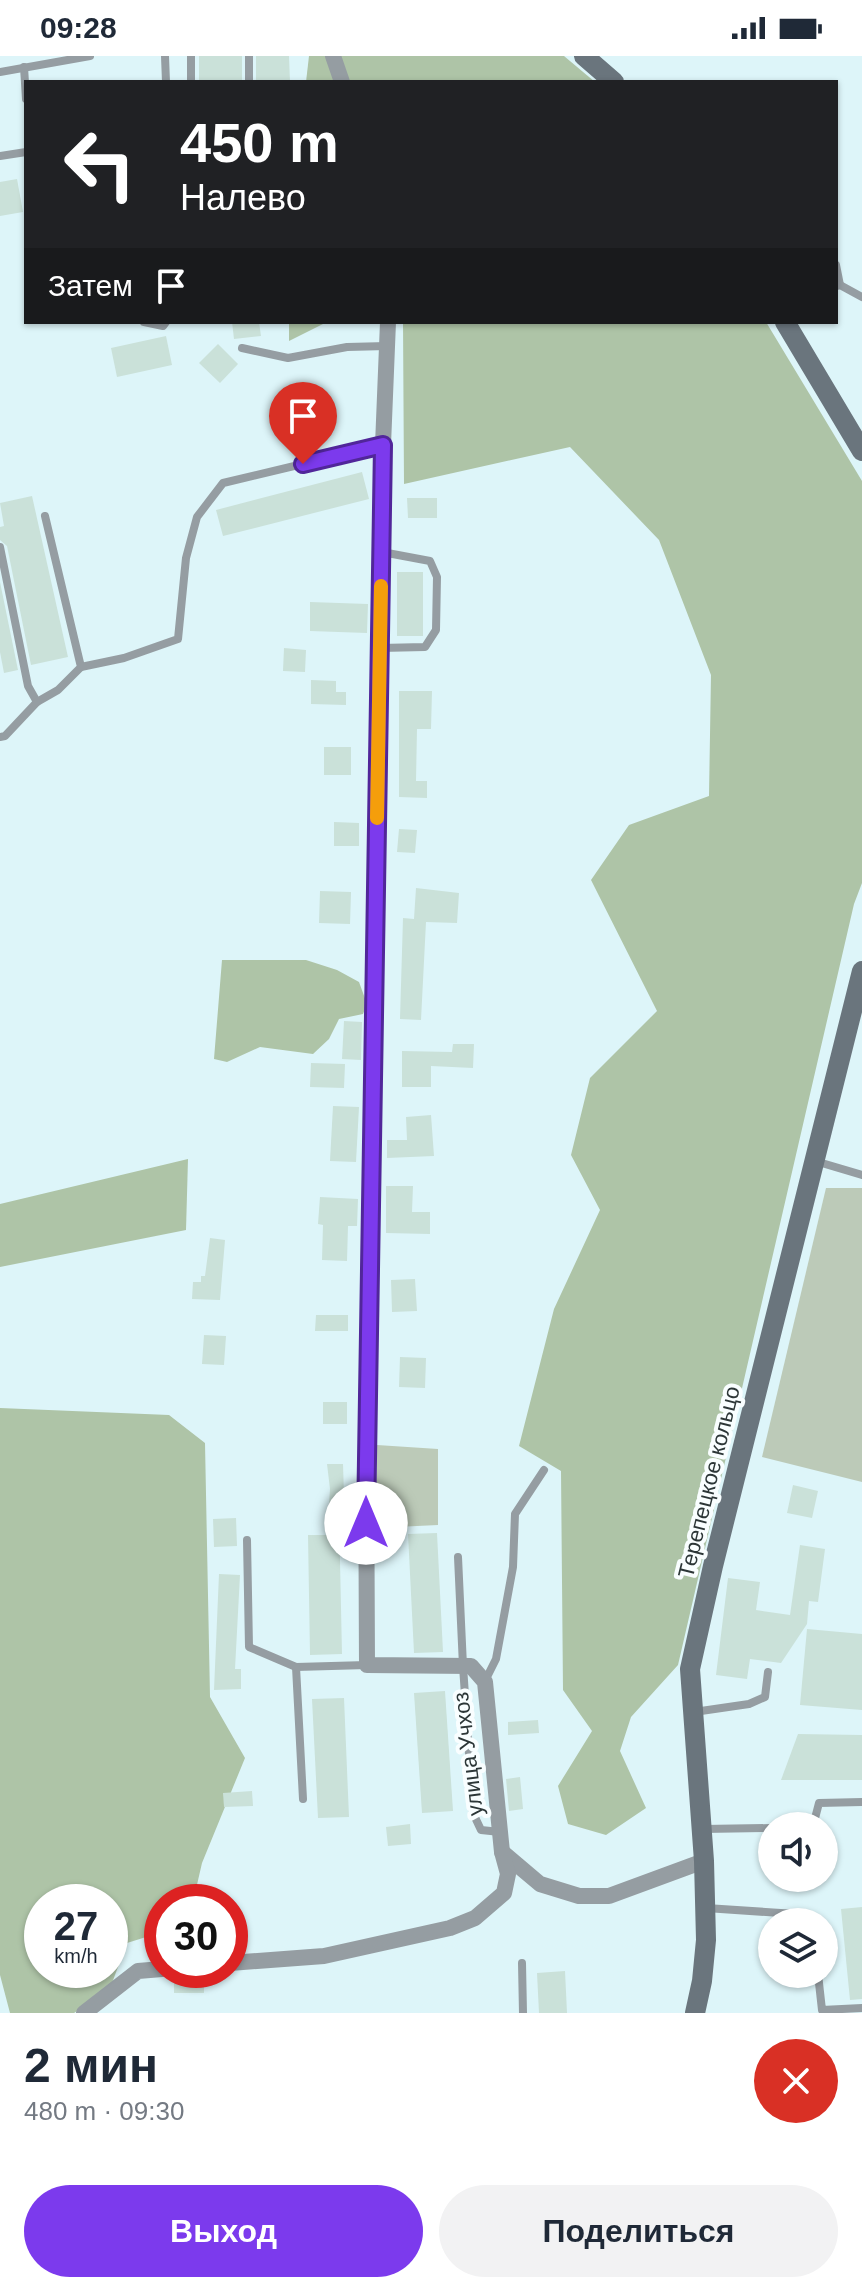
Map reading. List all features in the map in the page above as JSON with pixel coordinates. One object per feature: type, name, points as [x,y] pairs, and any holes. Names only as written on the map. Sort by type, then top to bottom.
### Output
[{"type":"street","points":[[333,56],[341,80]]},
{"type":"street","points":[[586,57],[612,80]]},
{"type":"street","points":[[367,1665],[366,1422],[383,445],[388,324]]},
{"type":"street","points":[[786,324],[862,451]]},
{"type":"street","name":"Терепецкое кольцо","points":[[695,2013],[702,1981],[706,1908],[690,1669],[862,971]]},
{"type":"street","name":"улица Учхоз","points":[[248,1962],[324,1956],[463,1923],[475,1918],[504,1893],[508,1874],[502,1852],[485,1682],[471,1666],[367,1665]]},
{"type":"street","points":[[502,1852],[540,1884],[579,1896],[609,1896],[704,1861]]},
{"type":"street","points":[[84,2013],[138,1971],[144,1970]]},
{"type":"lane","points":[[0,72],[90,56]]},
{"type":"lane","points":[[165,56],[166,80]]},
{"type":"lane","points":[[191,56],[191,80]]},
{"type":"lane","points":[[249,56],[249,80]]},
{"type":"lane","points":[[24,67],[25,80]]},
{"type":"lane","points":[[0,156],[24,152]]},
{"type":"lane","points":[[838,285],[862,297]]},
{"type":"lane","points":[[242,348],[288,358],[347,347],[388,346]]},
{"type":"lane","points":[[0,737],[5,736],[37,702],[58,690],[81,667],[124,658],[178,639],[186,558],[197,517],[223,483],[383,445]]},
{"type":"lane","points":[[45,516],[81,667]]},
{"type":"lane","points":[[0,547],[28,686],[37,702]]},
{"type":"lane","points":[[380,648],[425,647],[436,630],[437,590],[437,577],[430,561],[382,552]]},
{"type":"lane","points":[[814,1161],[862,1175]]},
{"type":"lane","points":[[485,1682],[496,1659],[510,1583],[515,1514],[544,1470]]},
{"type":"lane","points":[[247,1540],[249,1647],[296,1667],[367,1665]]},
{"type":"lane","points":[[458,1557],[473,1813],[481,1830],[500,1832]]},
{"type":"lane","points":[[296,1667],[303,1799]]},
{"type":"lane","points":[[693,1712],[749,1704],[765,1697],[768,1672]]},
{"type":"lane","points":[[817,1812],[819,1803],[862,1802]]},
{"type":"lane","points":[[702,1829],[758,1828]]},
{"type":"lane","points":[[706,1908],[758,1911]]},
{"type":"lane","points":[[522,1963],[523,2013]]},
{"type":"lane","points":[[820,1988],[822,2010],[862,2008]]},
{"type":"green space","points":[[309,56],[564,56],[593,80],[306,80]]},
{"type":"green space","points":[[289,324],[323,324],[289,341]]},
{"type":"green space","points":[[403,324],[767,324],[862,481],[862,883],[854,904],[678,1665],[631,1717],[620,1751],[646,1808],[606,1835],[568,1824],[558,1786],[592,1731],[563,1690],[561,1471],[519,1446],[554,1309],[600,1210],[571,1155],[590,1078],[657,1011],[591,880],[629,825],[709,796],[711,675],[659,540],[570,447],[404,484]]},
{"type":"green space","points":[[222,960],[306,960],[337,970],[359,982],[367,1004],[363,1014],[339,1019],[329,1039],[313,1054],[260,1047],[227,1062],[214,1059]]},
{"type":"green space","points":[[188,1159],[186,1230],[0,1267],[0,1204]]},
{"type":"green space","points":[[826,1188],[862,1188],[862,1482],[762,1457]]},
{"type":"green space","points":[[0,1408],[169,1415],[205,1443],[210,1697],[245,1758],[202,1863],[197,1884],[144,1884],[144,1938],[128,1943],[128,1884],[24,1884],[24,1988],[110,1988],[74,2013],[10,2013],[0,1975]]},
{"type":"green space","points":[[377,1445],[438,1449],[438,1525],[375,1528]]},
{"type":"building","points":[[199,56],[242,56],[242,80],[199,80]]},
{"type":"building","points":[[256,56],[289,56],[290,80],[256,80]]},
{"type":"building","points":[[17,179],[23,212],[0,216],[0,182]]},
{"type":"building","points":[[232,324],[259,324],[261,336],[234,339]]},
{"type":"building","points":[[166,336],[172,365],[117,377],[111,348]]},
{"type":"building","points":[[218,344],[238,364],[220,383],[199,363]]},
{"type":"building","points":[[362,472],[369,499],[223,536],[216,510]]},
{"type":"building","points":[[32,496],[68,657],[31,665],[7,546],[0,540],[0,527],[4,526],[0,503]]},
{"type":"building","points":[[407,498],[437,498],[437,518],[408,518]]},
{"type":"building","points":[[397,572],[423,572],[423,636],[397,636]]},
{"type":"building","points":[[0,582],[18,670],[4,673],[0,652]]},
{"type":"building","points":[[310,602],[368,604],[367,633],[310,631]]},
{"type":"building","points":[[284,648],[306,650],[305,672],[283,671]]},
{"type":"building","points":[[311,680],[336,681],[336,692],[346,692],[346,705],[311,704]]},
{"type":"building","points":[[399,691],[432,691],[431,729],[417,729],[416,781],[427,781],[427,798],[399,797]]},
{"type":"building","points":[[324,747],[351,747],[351,775],[324,775]]},
{"type":"building","points":[[334,822],[359,823],[359,846],[334,846]]},
{"type":"building","points":[[399,829],[417,830],[415,853],[397,852]]},
{"type":"building","points":[[416,888],[459,893],[457,923],[426,922],[421,1020],[400,1019],[403,918],[414,919]]},
{"type":"building","points":[[320,891],[351,892],[350,924],[319,923]]},
{"type":"building","points":[[344,1021],[362,1022],[361,1060],[342,1059]]},
{"type":"building","points":[[453,1044],[474,1044],[473,1068],[431,1066],[431,1087],[402,1087],[402,1051],[452,1052]]},
{"type":"building","points":[[311,1063],[345,1064],[344,1088],[310,1087]]},
{"type":"building","points":[[333,1106],[359,1107],[356,1162],[330,1161]]},
{"type":"building","points":[[431,1115],[434,1156],[387,1158],[387,1140],[407,1140],[406,1117]]},
{"type":"building","points":[[386,1186],[413,1186],[412,1212],[430,1212],[430,1234],[386,1233]]},
{"type":"building","points":[[320,1197],[358,1199],[357,1226],[348,1226],[347,1261],[322,1260],[323,1225],[318,1224]]},
{"type":"building","points":[[210,1238],[225,1240],[220,1300],[192,1299],[193,1282],[201,1282],[201,1276],[205,1276]]},
{"type":"building","points":[[415,1279],[417,1311],[392,1312],[391,1280]]},
{"type":"building","points":[[316,1315],[348,1315],[348,1331],[315,1331]]},
{"type":"building","points":[[204,1335],[226,1336],[224,1365],[202,1364]]},
{"type":"building","points":[[400,1357],[426,1358],[425,1388],[399,1387]]},
{"type":"building","points":[[323,1402],[347,1402],[347,1424],[323,1424]]},
{"type":"building","points":[[327,1464],[343,1464],[344,1496],[355,1496],[355,1515],[339,1514],[342,1654],[310,1655],[308,1535],[327,1535],[330,1489]]},
{"type":"building","points":[[793,1485],[818,1491],[812,1518],[787,1513]]},
{"type":"building","points":[[236,1518],[237,1546],[214,1547],[213,1519]]},
{"type":"building","points":[[437,1533],[443,1652],[414,1653],[408,1534]]},
{"type":"building","points":[[800,1545],[825,1549],[818,1602],[809,1601],[807,1624],[781,1663],[750,1659],[747,1679],[716,1675],[728,1578],[760,1582],[756,1610],[790,1615]]},
{"type":"building","points":[[219,1574],[240,1575],[235,1669],[241,1669],[241,1689],[214,1690]]},
{"type":"building","points":[[807,1629],[862,1634],[862,1710],[800,1705]]},
{"type":"building","points":[[445,1691],[453,1811],[422,1813],[414,1693]]},
{"type":"building","points":[[344,1698],[349,1817],[318,1818],[312,1699]]},
{"type":"building","points":[[538,1720],[539,1733],[508,1735],[508,1722]]},
{"type":"building","points":[[798,1734],[862,1735],[862,1780],[781,1780]]},
{"type":"building","points":[[520,1777],[523,1809],[509,1811],[506,1779]]},
{"type":"building","points":[[252,1791],[253,1806],[224,1807],[223,1793]]},
{"type":"building","points":[[410,1824],[411,1844],[388,1846],[386,1827]]},
{"type":"building","points":[[862,1907],[862,1999],[850,2000],[841,1909]]},
{"type":"building","points":[[565,1971],[567,2013],[539,2013],[537,1973]]},
{"type":"building","points":[[174,1988],[204,1988],[204,1993],[174,1993]]},
{"type":"slow traffic","points":[[377,818],[381,586]]},
{"type":"route","points":[[303,464],[383,445],[366,1523]]}]
